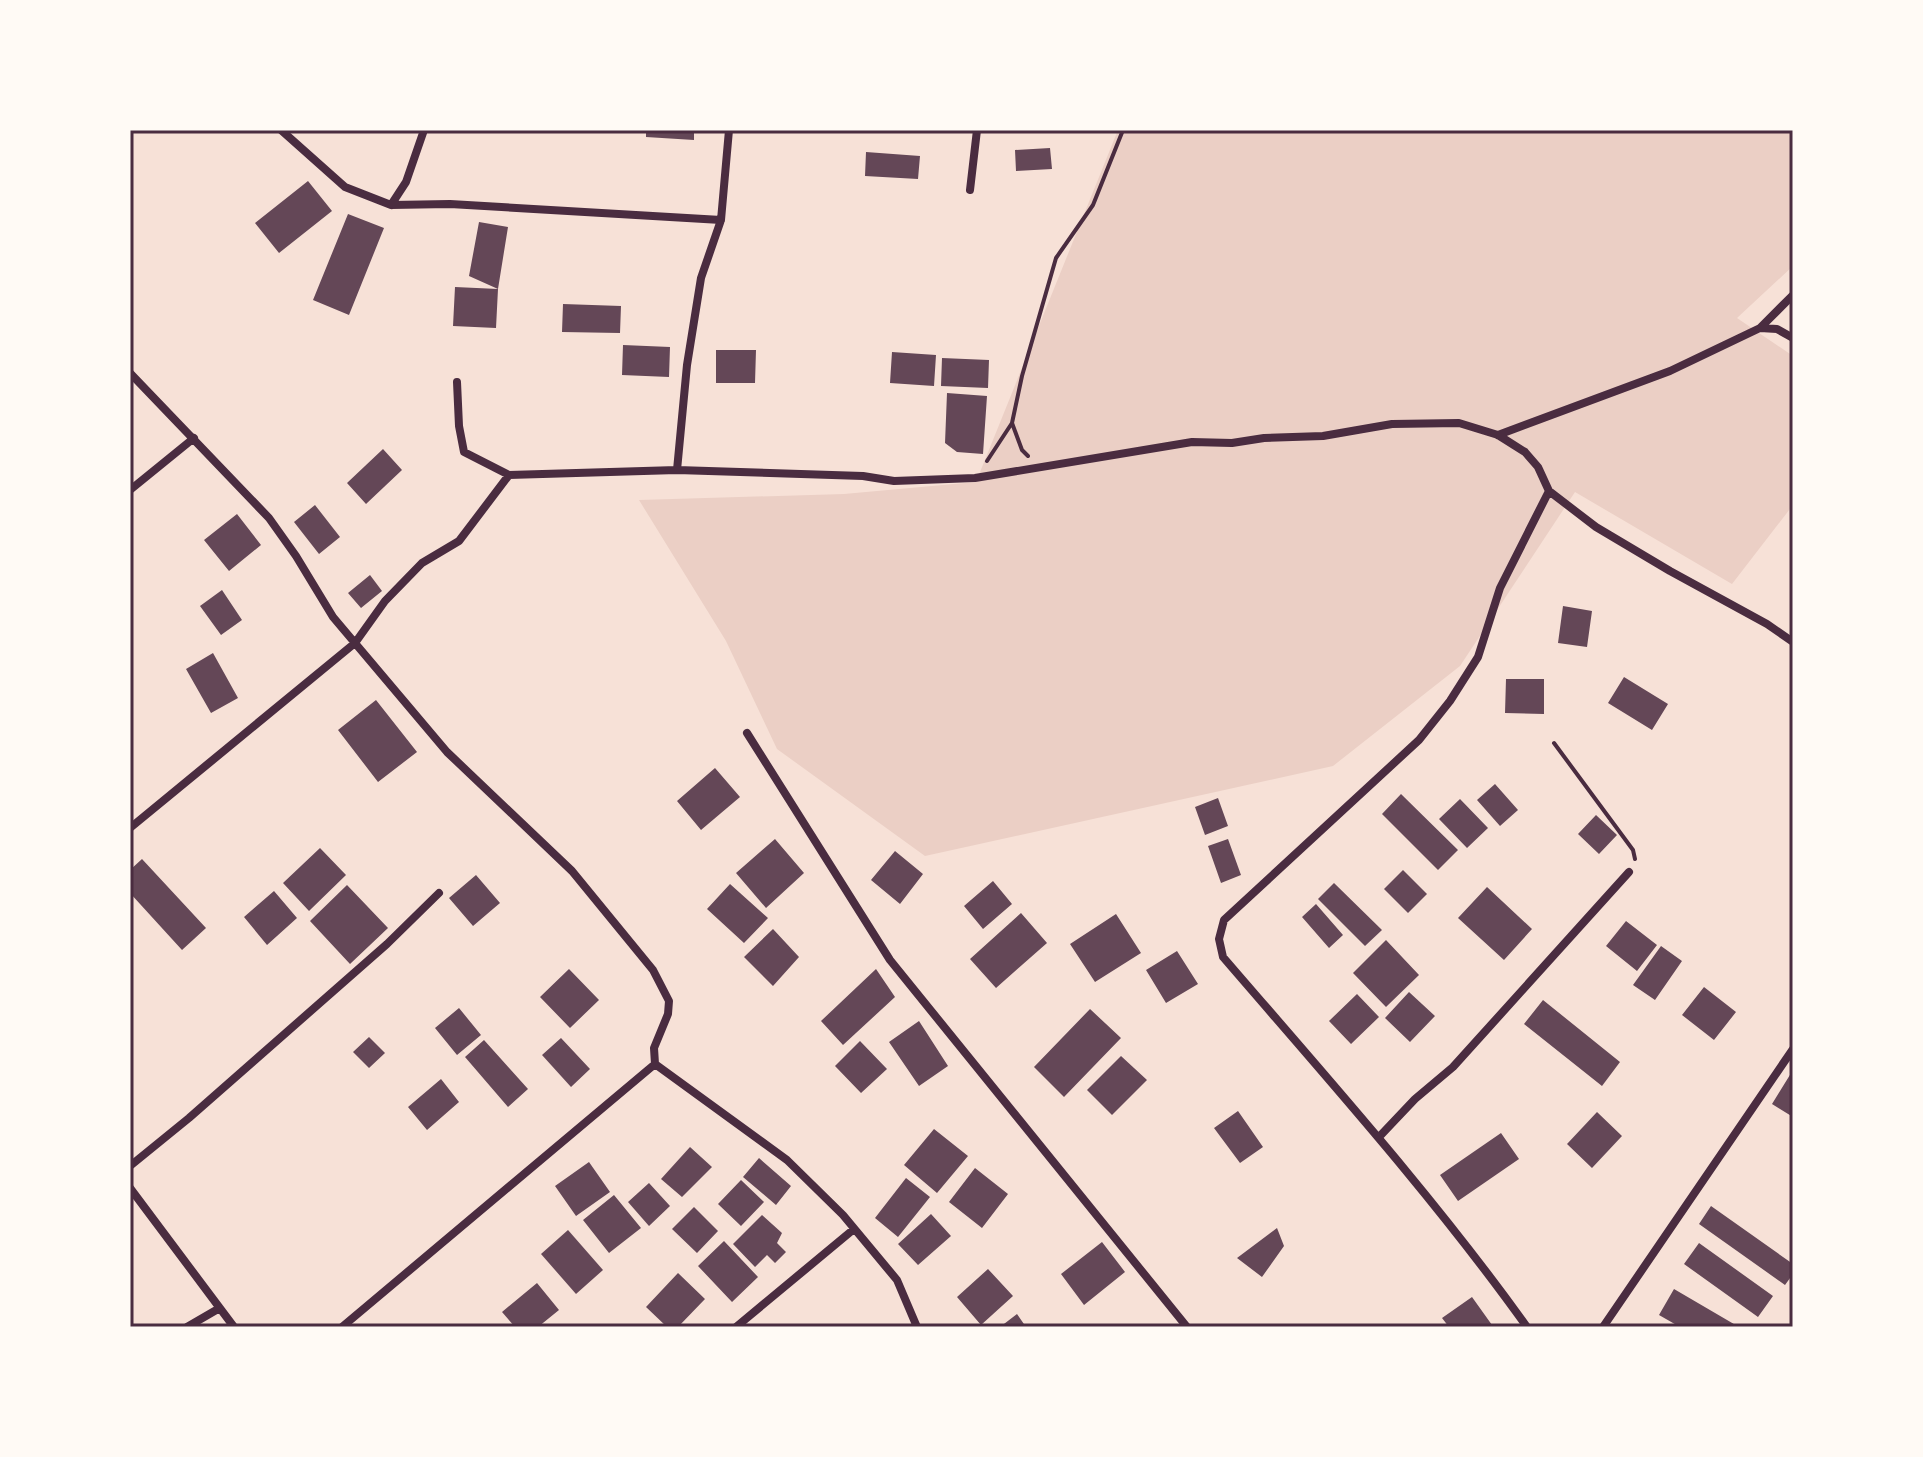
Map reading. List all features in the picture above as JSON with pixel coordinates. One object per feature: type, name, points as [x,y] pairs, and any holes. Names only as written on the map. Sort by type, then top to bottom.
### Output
[{"type":"street","points":[[281,130],[345,187],[391,205],[450,204],[721,220]]},
{"type":"street","points":[[391,205],[406,182],[424,130]]},
{"type":"street","points":[[677,470],[687,365],[701,278],[721,220],[729,130]]},
{"type":"street","points":[[970,190],[977,130]]},
{"type":"street","points":[[1498,435],[1670,371],[1760,328],[1793,295]]},
{"type":"street","points":[[1760,328],[1777,329],[1793,338]]},
{"type":"street","points":[[130,373],[269,518],[333,617],[447,752],[572,871],[653,970],[669,1001],[668,1014],[654,1048],[655,1064]]},
{"type":"street","points":[[457,382],[464,452],[509,475],[677,470],[863,476],[894,481],[975,478],[1192,442],[1232,443],[1264,438],[1323,436],[1392,424],[1459,423],[1498,435],[1525,452],[1538,467],[1549,491],[1596,527],[1767,624],[1793,642]]},
{"type":"street","points":[[130,490],[194,438]]},
{"type":"street","points":[[130,828],[355,643],[385,601],[422,563],[459,541],[473,526],[509,475]]},
{"type":"street","points":[[1527,1327],[1484,1266],[1379,1137],[1223,957],[1219,939],[1224,920],[1419,740],[1450,701],[1478,657],[1500,588],[1549,491]]},
{"type":"street","points":[[747,733],[890,960],[1187,1327]]},
{"type":"street","points":[[1379,1137],[1415,1099],[1453,1067],[1629,872]]},
{"type":"street","points":[[130,1166],[387,944],[439,893]]},
{"type":"street","points":[[1603,1327],[1793,1049]]},
{"type":"street","points":[[655,1064],[787,1160],[854,1229],[897,1280],[917,1327]]},
{"type":"street","points":[[342,1327],[655,1064]]},
{"type":"street","points":[[130,1188],[234,1327]]},
{"type":"street","points":[[736,1327],[854,1229]]},
{"type":"street","points":[[187,1327],[218,1309]]},
{"type":"path","points":[[975,478],[1012,423],[1022,376],[1056,258],[1093,205],[1123,130]]},
{"type":"path","points":[[1012,423],[1022,450],[1038,466]]},
{"type":"path","points":[[1554,743],[1633,850],[1635,857],[1629,872]]},
{"type":"shaded area","points":[[1118,130],[1793,130],[1793,266],[1737,318],[1793,356],[1793,505],[1732,584],[1575,492],[1460,666],[1333,766],[925,856],[777,749],[726,641],[639,500],[844,494],[976,482]]},
{"type":"building","points":[[646,130],[694,130],[694,140],[646,137]]},
{"type":"building","points":[[1050,148],[1052,169],[1016,171],[1015,150]]},
{"type":"building","points":[[866,152],[920,156],[918,179],[865,176]]},
{"type":"building","points":[[308,181],[332,211],[279,253],[255,223]]},
{"type":"building","points":[[348,214],[384,228],[349,315],[313,300]]},
{"type":"building","points":[[479,222],[508,227],[498,289],[469,276]]},
{"type":"building","points":[[455,287],[498,289],[496,328],[453,326]]},
{"type":"building","points":[[563,304],[621,306],[620,333],[562,332]]},
{"type":"building","points":[[623,345],[670,347],[669,377],[622,375]]},
{"type":"building","points":[[716,350],[756,350],[755,383],[716,383]]},
{"type":"building","points":[[892,352],[936,355],[934,386],[890,383]]},
{"type":"building","points":[[942,358],[989,360],[988,388],[941,386]]},
{"type":"building","points":[[947,393],[987,396],[983,454],[957,452],[945,443]]},
{"type":"building","points":[[383,449],[402,470],[366,504],[347,483]]},
{"type":"building","points":[[315,505],[340,537],[319,554],[294,522]]},
{"type":"building","points":[[237,514],[261,545],[229,571],[204,540]]},
{"type":"building","points":[[370,575],[382,591],[361,608],[348,593]]},
{"type":"building","points":[[222,590],[242,620],[221,635],[200,606]]},
{"type":"building","points":[[1563,606],[1592,611],[1587,647],[1558,643]]},
{"type":"building","points":[[213,653],[238,698],[211,713],[186,669]]},
{"type":"building","points":[[1624,677],[1668,704],[1652,730],[1608,703]]},
{"type":"building","points":[[1506,679],[1544,679],[1544,714],[1505,713]]},
{"type":"building","points":[[376,700],[417,752],[378,782],[338,730]]},
{"type":"building","points":[[715,768],[740,797],[701,830],[677,801]]},
{"type":"building","points":[[1495,784],[1518,810],[1500,826],[1477,800]]},
{"type":"building","points":[[1401,794],[1458,850],[1438,870],[1382,814]]},
{"type":"building","points":[[1218,798],[1228,826],[1205,835],[1195,807]]},
{"type":"building","points":[[1460,799],[1488,828],[1467,848],[1439,819]]},
{"type":"building","points":[[1596,815],[1617,835],[1599,854],[1578,834]]},
{"type":"building","points":[[775,839],[804,873],[766,908],[736,873]]},
{"type":"building","points":[[1228,839],[1241,875],[1221,883],[1208,846]]},
{"type":"building","points":[[320,848],[346,875],[309,911],[283,883]]},
{"type":"building","points":[[895,851],[923,874],[900,904],[871,880]]},
{"type":"building","points":[[142,859],[206,928],[182,950],[130,893],[130,870]]},
{"type":"building","points":[[1403,870],[1427,894],[1408,913],[1384,889]]},
{"type":"building","points":[[476,875],[500,903],[473,926],[449,898]]},
{"type":"building","points":[[993,881],[1012,904],[983,929],[964,906]]},
{"type":"building","points":[[1334,883],[1382,930],[1365,946],[1318,899]]},
{"type":"building","points":[[730,884],[768,918],[744,943],[707,909]]},
{"type":"building","points":[[347,885],[388,928],[350,964],[310,921]]},
{"type":"building","points":[[1487,887],[1532,929],[1504,960],[1458,918]]},
{"type":"building","points":[[274,891],[297,918],[267,945],[244,917]]},
{"type":"building","points":[[1316,904],[1343,935],[1329,948],[1302,917]]},
{"type":"building","points":[[1021,913],[1047,943],[996,988],[970,959]]},
{"type":"building","points":[[1116,914],[1141,953],[1095,982],[1070,944]]},
{"type":"building","points":[[1626,921],[1657,945],[1637,971],[1606,946]]},
{"type":"building","points":[[773,929],[799,957],[773,986],[744,957]]},
{"type":"building","points":[[1386,940],[1419,975],[1386,1007],[1353,973]]},
{"type":"building","points":[[1661,946],[1682,961],[1655,1000],[1633,985]]},
{"type":"building","points":[[1177,951],[1198,984],[1166,1003],[1146,970]]},
{"type":"building","points":[[569,969],[599,1000],[570,1028],[540,997]]},
{"type":"building","points":[[876,969],[895,997],[843,1045],[821,1021]]},
{"type":"building","points":[[1704,987],[1736,1012],[1714,1040],[1682,1015]]},
{"type":"building","points":[[1409,992],[1435,1016],[1410,1042],[1385,1018]]},
{"type":"building","points":[[1357,994],[1379,1017],[1351,1044],[1329,1021]]},
{"type":"building","points":[[1543,1000],[1620,1062],[1602,1086],[1524,1024]]},
{"type":"building","points":[[459,1008],[481,1035],[457,1055],[435,1028]]},
{"type":"building","points":[[1090,1009],[1121,1038],[1064,1097],[1034,1067]]},
{"type":"building","points":[[919,1021],[948,1066],[919,1086],[889,1042]]},
{"type":"building","points":[[369,1037],[385,1053],[369,1068],[353,1052]]},
{"type":"building","points":[[561,1038],[590,1069],[571,1087],[542,1055]]},
{"type":"building","points":[[484,1040],[528,1089],[508,1107],[465,1057]]},
{"type":"building","points":[[860,1041],[887,1069],[861,1093],[835,1066]]},
{"type":"building","points":[[1121,1056],[1147,1080],[1112,1115],[1087,1090]]},
{"type":"building","points":[[1793,1070],[1793,1117],[1772,1104]]},
{"type":"building","points":[[441,1079],[459,1102],[427,1130],[408,1107]]},
{"type":"building","points":[[1238,1111],[1263,1147],[1240,1163],[1214,1128]]},
{"type":"building","points":[[1597,1112],[1622,1136],[1592,1168],[1567,1144]]},
{"type":"building","points":[[934,1129],[968,1156],[937,1193],[904,1165]]},
{"type":"building","points":[[1501,1133],[1519,1159],[1458,1201],[1440,1175]]},
{"type":"building","points":[[690,1147],[712,1167],[682,1197],[661,1179]]},
{"type":"building","points":[[759,1158],[791,1186],[776,1205],[743,1177]]},
{"type":"building","points":[[589,1162],[610,1192],[576,1216],[555,1186]]},
{"type":"building","points":[[975,1168],[1008,1194],[982,1228],[949,1202]]},
{"type":"building","points":[[906,1178],[930,1197],[898,1237],[875,1218]]},
{"type":"building","points":[[741,1180],[764,1202],[741,1226],[718,1204]]},
{"type":"building","points":[[649,1183],[670,1206],[649,1226],[628,1202]]},
{"type":"building","points":[[614,1195],[641,1228],[609,1253],[583,1220]]},
{"type":"building","points":[[1711,1206],[1793,1264],[1793,1274],[1785,1285],[1699,1224]]},
{"type":"building","points":[[694,1207],[718,1231],[697,1253],[672,1229]]},
{"type":"building","points":[[931,1214],[951,1236],[918,1265],[898,1244]]},
{"type":"building","points":[[762,1215],[782,1233],[777,1243],[786,1252],[775,1263],[767,1255],[755,1267],[733,1244]]},
{"type":"building","points":[[1277,1228],[1284,1246],[1262,1277],[1237,1258]]},
{"type":"building","points":[[568,1230],[603,1270],[576,1294],[541,1254]]},
{"type":"building","points":[[724,1241],[758,1277],[732,1302],[698,1266]]},
{"type":"building","points":[[1102,1242],[1125,1272],[1084,1305],[1061,1274]]},
{"type":"building","points":[[1699,1243],[1773,1296],[1758,1317],[1684,1264]]},
{"type":"building","points":[[988,1269],[1013,1296],[981,1325],[957,1297]]},
{"type":"building","points":[[678,1273],[705,1299],[678,1327],[667,1327],[646,1307]]},
{"type":"building","points":[[537,1283],[559,1310],[538,1327],[515,1327],[502,1312]]},
{"type":"building","points":[[1674,1289],[1739,1327],[1680,1327],[1659,1315]]},
{"type":"building","points":[[1472,1297],[1492,1325],[1449,1327],[1442,1318]]},
{"type":"building","points":[[1017,1314],[1026,1327],[1000,1327]]}]
